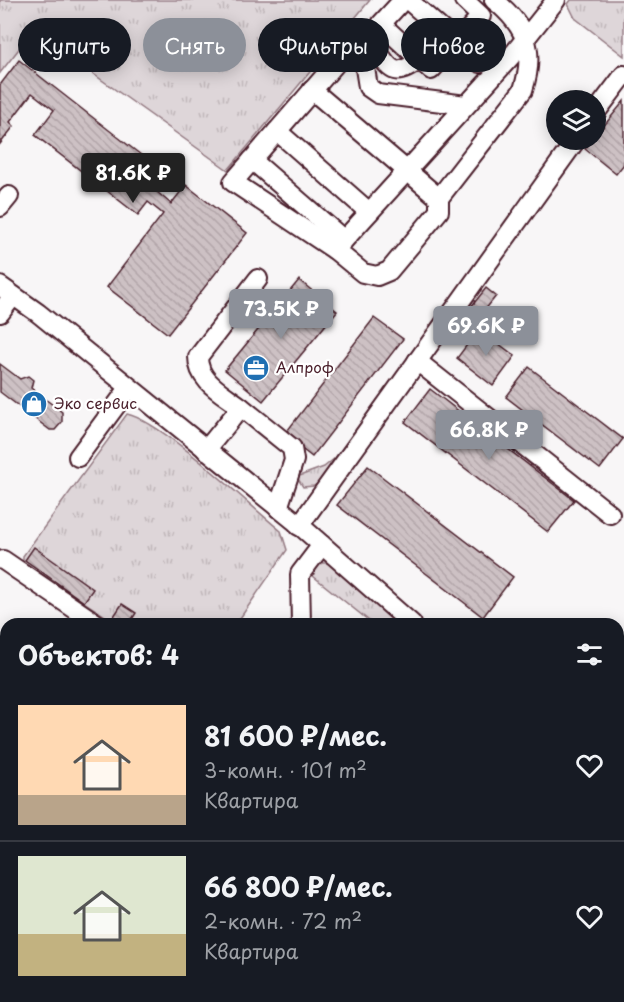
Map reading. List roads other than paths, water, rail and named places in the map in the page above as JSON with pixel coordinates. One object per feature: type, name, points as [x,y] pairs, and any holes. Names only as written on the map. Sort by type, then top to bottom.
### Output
[{"type":"street","points":[[401,42],[381,24],[405,0],[427,18]]},
{"type":"street","points":[[464,0],[482,16],[480,18]]},
{"type":"street","points":[[252,160],[340,245],[363,273],[377,276],[388,271],[439,211],[440,198],[523,90],[530,70],[525,36],[509,12],[494,0]]},
{"type":"street","points":[[340,245],[514,54],[525,36],[556,0]]},
{"type":"street","points":[[328,72],[233,182],[340,245]]},
{"type":"street","points":[[366,72],[368,87],[378,94],[466,105]]},
{"type":"street","points":[[606,99],[624,75]]},
{"type":"street","points":[[312,90],[440,198]]},
{"type":"street","points":[[277,131],[369,212]]},
{"type":"street","points":[[299,526],[569,150]]},
{"type":"street","points":[[258,279],[198,357],[198,369],[202,377],[292,448],[294,460],[278,508]]},
{"type":"street","points":[[0,313],[7,291],[278,508],[404,618]]},
{"type":"street","points":[[417,361],[610,514]]},
{"type":"street","points":[[78,457],[129,388]]},
{"type":"street","points":[[206,450],[241,407]]},
{"type":"street","points":[[301,618],[300,574],[322,545]]},
{"type":"street","points":[[3,560],[88,618]]},
{"type":"place","name":"Алпроф","points":[[256,368]]},
{"type":"place","name":"Эко сервис","points":[[34,404]]}]
